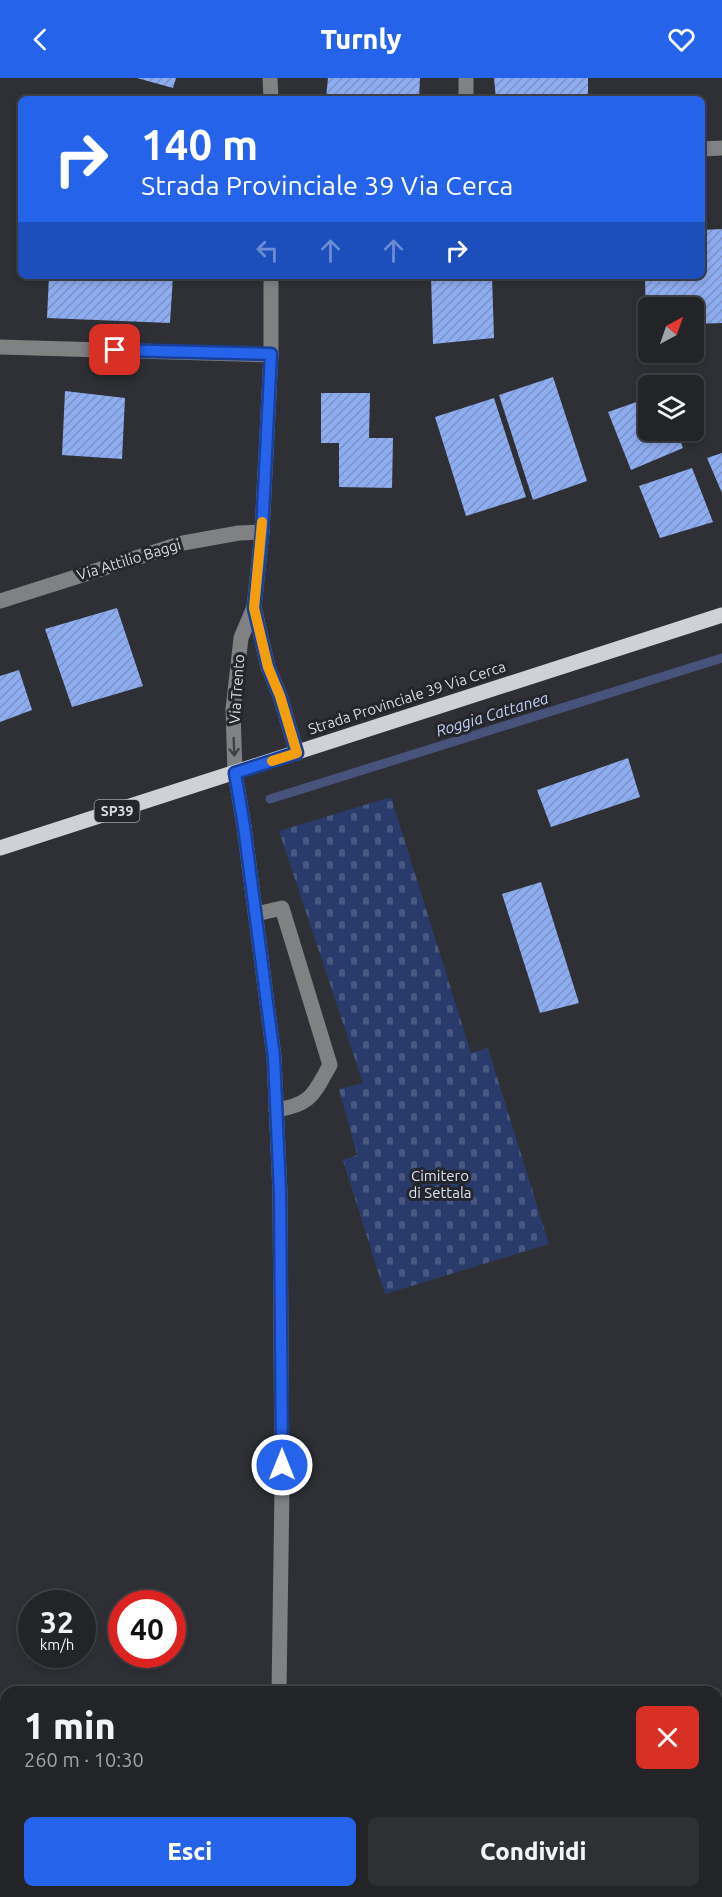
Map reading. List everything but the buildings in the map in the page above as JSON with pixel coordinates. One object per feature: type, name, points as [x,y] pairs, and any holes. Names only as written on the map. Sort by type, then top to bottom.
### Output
[{"type":"main road","name":"Strada Provinciale 39 Via Cerca","points":[[0,848],[722,615]]},
{"type":"street","points":[[270,78],[271,96]]},
{"type":"street","points":[[466,78],[466,96]]},
{"type":"street","points":[[705,149],[722,148]]},
{"type":"street","name":"Via Trento","points":[[272,279],[271,354],[262,532],[254,608],[241,638],[233,709],[235,773],[274,1057],[280,1193],[282,1476],[279,1686]]},
{"type":"street","points":[[0,347],[271,354]]},
{"type":"street","name":"Via Attilio Baggi","points":[[0,601],[201,538],[262,532]]},
{"type":"street","name":"Via Trento","points":[[254,608],[268,667],[280,696],[297,753]]},
{"type":"street","points":[[256,914],[282,908],[330,1065],[311,1098],[276,1110]]},
{"type":"green space","name":"Cimitero di Settala","points":[[391,797],[471,1053],[488,1048],[549,1244],[385,1294],[343,1160],[357,1155],[339,1089],[363,1083],[279,831]]},
{"type":"waterway","name":"Roggia Cattanea","points":[[270,799],[722,658]]},
{"type":"slow traffic","points":[[262,522],[254,608],[268,667],[280,696],[297,753],[272,761]]},
{"type":"route","points":[[115,350],[271,354],[262,532],[254,608],[268,667],[280,696],[297,753],[235,773],[274,1057],[280,1193],[282,1465]]}]
